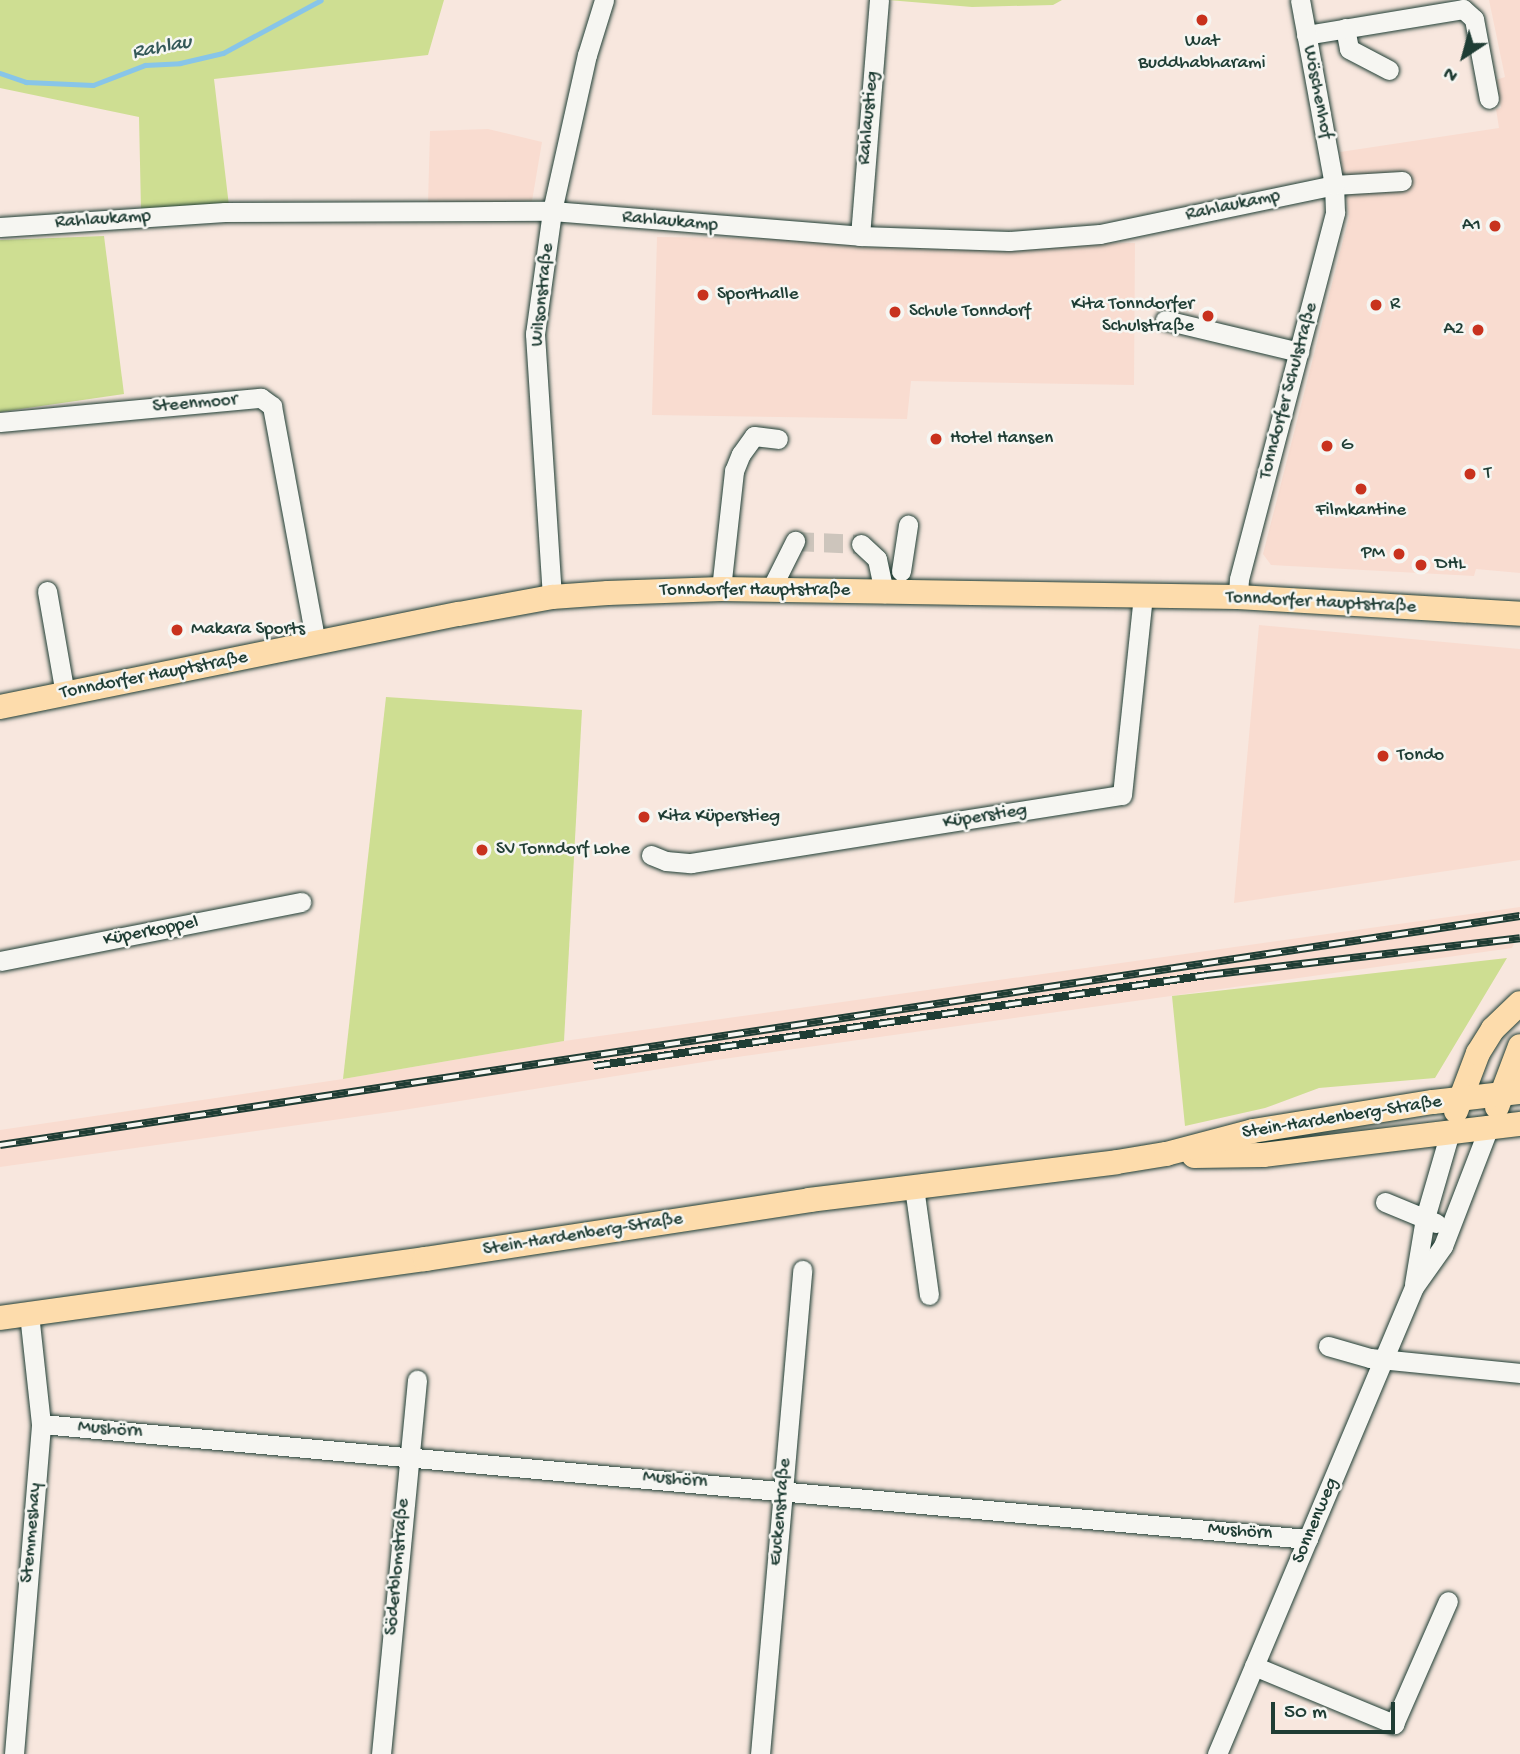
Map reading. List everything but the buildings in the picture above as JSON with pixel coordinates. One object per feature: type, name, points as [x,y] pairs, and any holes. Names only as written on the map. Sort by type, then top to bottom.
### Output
[{"type":"main road","name":"Tonndorfer Hauptstraße","points":[[0,707],[552,597],[771,589],[1238,597],[1520,614]]},
{"type":"main road","name":"Sonnenweg","points":[[1451,1132],[1460,1099],[1483,1044],[1493,1029],[1520,1003]]},
{"type":"main road","name":"Sonnenweg","points":[[1489,1127],[1511,1093],[1520,1046]]},
{"type":"main road","name":"Stein-Hardenberg-Straße","points":[[0,1318],[914,1187],[1166,1154],[1253,1131],[1511,1093]]},
{"type":"main road","name":"Stein-Hardenberg-Straße","points":[[1166,1154],[1263,1155],[1520,1124]]},
{"type":"street","name":"Wilsonstraße","points":[[552,597],[535,334],[552,211],[587,55],[604,0]]},
{"type":"street","name":"Rahlaustieg","points":[[860,236],[879,0]]},
{"type":"street","name":"Wöschenhof","points":[[1300,0],[1334,185]]},
{"type":"street","points":[[1306,35],[1463,9],[1474,19],[1489,99]]},
{"type":"street","points":[[1345,28],[1349,49],[1389,70]]},
{"type":"street","name":"Rahlaukamp","points":[[0,227],[225,212],[552,211],[860,236],[1009,241],[1100,234],[1334,185],[1402,181]]},
{"type":"street","name":"Tonndorfer Schulstraße","points":[[1238,597],[1239,579],[1335,212],[1334,185]]},
{"type":"street","points":[[1164,320],[1299,352]]},
{"type":"street","name":"Steenmoor","points":[[0,422],[261,398],[272,405],[316,643]]},
{"type":"street","points":[[721,589],[734,471],[741,454],[754,436],[778,439]]},
{"type":"street","points":[[901,571],[908,525]]},
{"type":"street","points":[[771,589],[795,541]]},
{"type":"street","points":[[861,544],[877,559],[884,593]]},
{"type":"street","points":[[47,591],[65,694]]},
{"type":"street","name":"Küperstieg","points":[[650,855],[666,861],[691,863],[1122,795],[1143,596]]},
{"type":"street","name":"Küperkoppel","points":[[0,961],[301,902]]},
{"type":"street","name":"Sonnenweg","points":[[1413,1287],[1443,1246],[1489,1127]]},
{"type":"street","name":"Sonnenweg","points":[[1217,1754],[1413,1287],[1424,1218],[1451,1132]]},
{"type":"street","points":[[914,1187],[929,1295]]},
{"type":"street","points":[[1385,1202],[1450,1228]]},
{"type":"street","name":"Euckenstraße","points":[[760,1754],[802,1270]]},
{"type":"street","name":"Stemmeshay","points":[[14,1754],[41,1424],[29,1313]]},
{"type":"street","points":[[1328,1346],[1357,1356],[1520,1373]]},
{"type":"street","name":"Söderblomstraße","points":[[381,1754],[417,1380]]},
{"type":"street","name":"Mushörn","points":[[41,1424],[408,1455],[1308,1539]]},
{"type":"street","points":[[1254,1666],[1394,1724],[1448,1601]]},
{"type":"shaded area","points":[[1489,0],[1520,0],[1520,573],[1476,569],[1474,576],[1271,565],[1263,554],[1349,217],[1340,152],[1499,128],[1496,109],[1501,108],[1496,80],[1505,77]]},
{"type":"shaded area","points":[[488,129],[542,142],[532,201],[428,204],[430,131]]},
{"type":"shaded area","name":"Schule Tonndorf","points":[[657,237],[1135,243],[1134,385],[911,381],[907,419],[652,415]]},
{"type":"shaded area","name":"Tondo","points":[[1259,625],[1520,649],[1520,860],[1234,903]]},
{"type":"shaded area","points":[[1520,907],[1520,932],[1512,948],[716,1060],[397,1111],[0,1167],[0,1130],[343,1079],[564,1041]]},
{"type":"green space","points":[[0,0],[444,0],[428,55],[214,79],[229,206],[141,210],[139,117],[0,88]]},
{"type":"green space","points":[[888,0],[1062,0],[1053,5],[972,7]]},
{"type":"green space","points":[[104,236],[124,394],[0,412],[0,240]]},
{"type":"green space","name":"SV Tonndorf Lohe","points":[[386,697],[582,710],[564,1041],[343,1079]]},
{"type":"green space","points":[[1507,958],[1435,1078],[1319,1088],[1265,1108],[1185,1126],[1172,996]]},
{"type":"waterway","name":"Rahlau","points":[[0,73],[26,82],[93,85],[145,65],[180,63],[223,53],[321,0]]},
{"type":"tunnel","points":[[795,541],[861,544]]},
{"type":"railway","points":[[0,1145],[1520,916]]},
{"type":"railway","points":[[594,1066],[1207,975],[1520,938]]},
{"type":"place","name":"Wat Buddhabharami","points":[[1202,20]]},
{"type":"place","name":"A1","points":[[1495,226]]},
{"type":"place","name":"Sporthalle","points":[[703,295]]},
{"type":"place","name":"R","points":[[1376,305]]},
{"type":"place","name":"Schule Tonndorf","points":[[895,312]]},
{"type":"place","name":"Kita Tonndorfer Schulstraße","points":[[1208,316]]},
{"type":"place","name":"A2","points":[[1478,330]]},
{"type":"place","name":"Hotel Hansen","points":[[936,439]]},
{"type":"place","name":"G","points":[[1327,446]]},
{"type":"place","name":"T","points":[[1470,474]]},
{"type":"place","name":"Filmkantine","points":[[1361,489]]},
{"type":"place","name":"PM","points":[[1399,554]]},
{"type":"place","name":"DHL","points":[[1421,565]]},
{"type":"place","name":"Makara Sports","points":[[177,630]]},
{"type":"place","name":"Tondo","points":[[1383,756]]},
{"type":"place","name":"Kita Küperstieg","points":[[644,817]]},
{"type":"place","name":"SV Tonndorf Lohe","points":[[482,850]]}]
